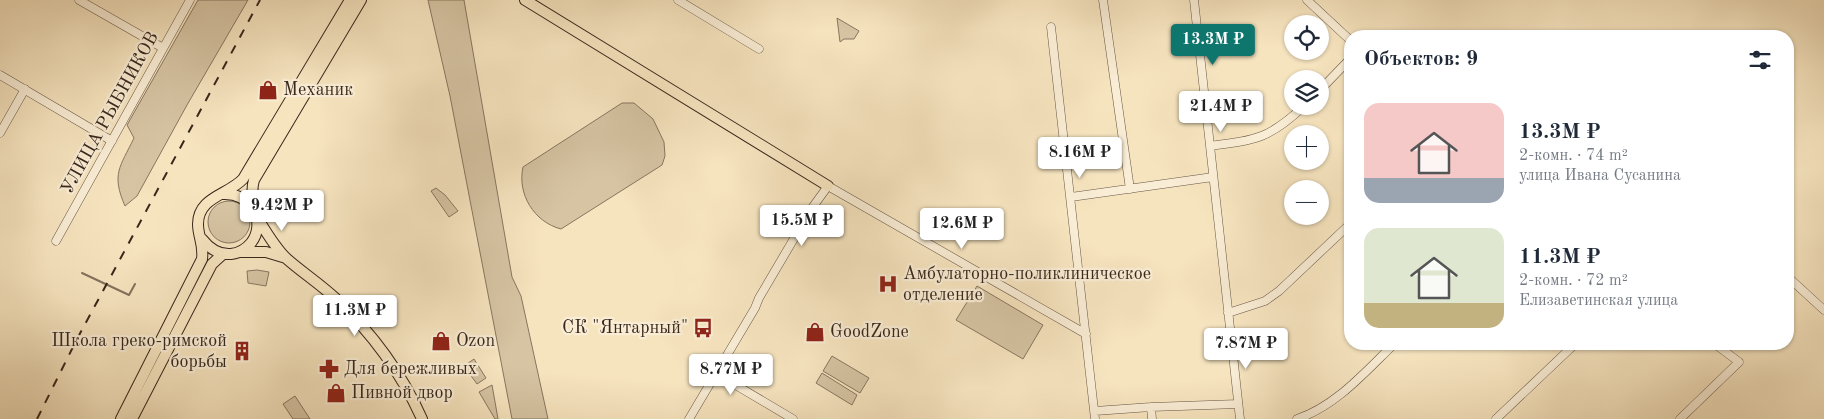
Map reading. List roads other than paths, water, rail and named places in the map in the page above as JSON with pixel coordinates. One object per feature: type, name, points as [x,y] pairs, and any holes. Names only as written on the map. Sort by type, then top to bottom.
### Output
[{"type":"main road","points":[[121,419],[202,259],[202,239],[198,227],[200,214],[209,201],[243,179],[350,0]]},
{"type":"main road","points":[[240,252],[255,239],[258,229],[252,191],[254,180],[361,0]]},
{"type":"main road","points":[[524,0],[828,186]]},
{"type":"main road","points":[[221,194],[236,195],[244,198],[286,258],[322,286],[364,328],[398,374],[422,419]]},
{"type":"main road","points":[[202,239],[214,250],[223,254],[266,252],[286,258]]},
{"type":"main road","points":[[132,419],[212,264],[223,254]]},
{"type":"street","points":[[79,0],[163,48]]},
{"type":"street","name":"УЛИЦА РЫБНИКОВ","points":[[56,241],[190,0]]},
{"type":"street","points":[[678,0],[759,49]]},
{"type":"street","points":[[1103,0],[1130,189]]},
{"type":"street","points":[[1194,0],[1240,419]]},
{"type":"street","points":[[1307,0],[1344,34]]},
{"type":"street","points":[[1051,27],[1095,415],[1151,407],[1238,404]]},
{"type":"street","points":[[1329,81],[1344,65]]},
{"type":"street","points":[[0,75],[112,140]]},
{"type":"street","points":[[0,133],[25,90]]},
{"type":"street","points":[[1210,146],[1253,140],[1281,127],[1294,115]]},
{"type":"street","points":[[1070,197],[1214,177]]},
{"type":"street","points":[[689,419],[717,374],[812,208],[828,186],[1086,334]]},
{"type":"street","points":[[1228,313],[1265,301],[1279,291],[1344,230]]},
{"type":"street","points":[[1794,282],[1824,310]]},
{"type":"street","points":[[1297,419],[1309,415],[1331,402],[1388,350]]},
{"type":"street","points":[[1496,419],[1569,350]]},
{"type":"street","points":[[1680,419],[1739,362],[1723,350]]},
{"type":"street","points":[[717,374],[793,419]]},
{"type":"street","points":[[1151,407],[1152,419]]},
{"type":"waterway","points":[[82,273],[129,295],[135,284]]},
{"type":"railway","points":[[37,419],[77,339],[260,0]]},
{"type":"place","name":"Механик","points":[[268,90]]},
{"type":"place","name":"Амбулаторно-поликлиническое отделение","points":[[888,284]]},
{"type":"place","name":"СК \"Янтарный\"","points":[[703,328]]},
{"type":"place","name":"GoodZone","points":[[815,332]]},
{"type":"place","name":"Ozon","points":[[441,341]]},
{"type":"place","name":"Школа греко-римской борьбы","points":[[242,351]]},
{"type":"place","name":"Для бережливых","points":[[329,369]]},
{"type":"place","name":"Пивной двор","points":[[336,393]]}]
